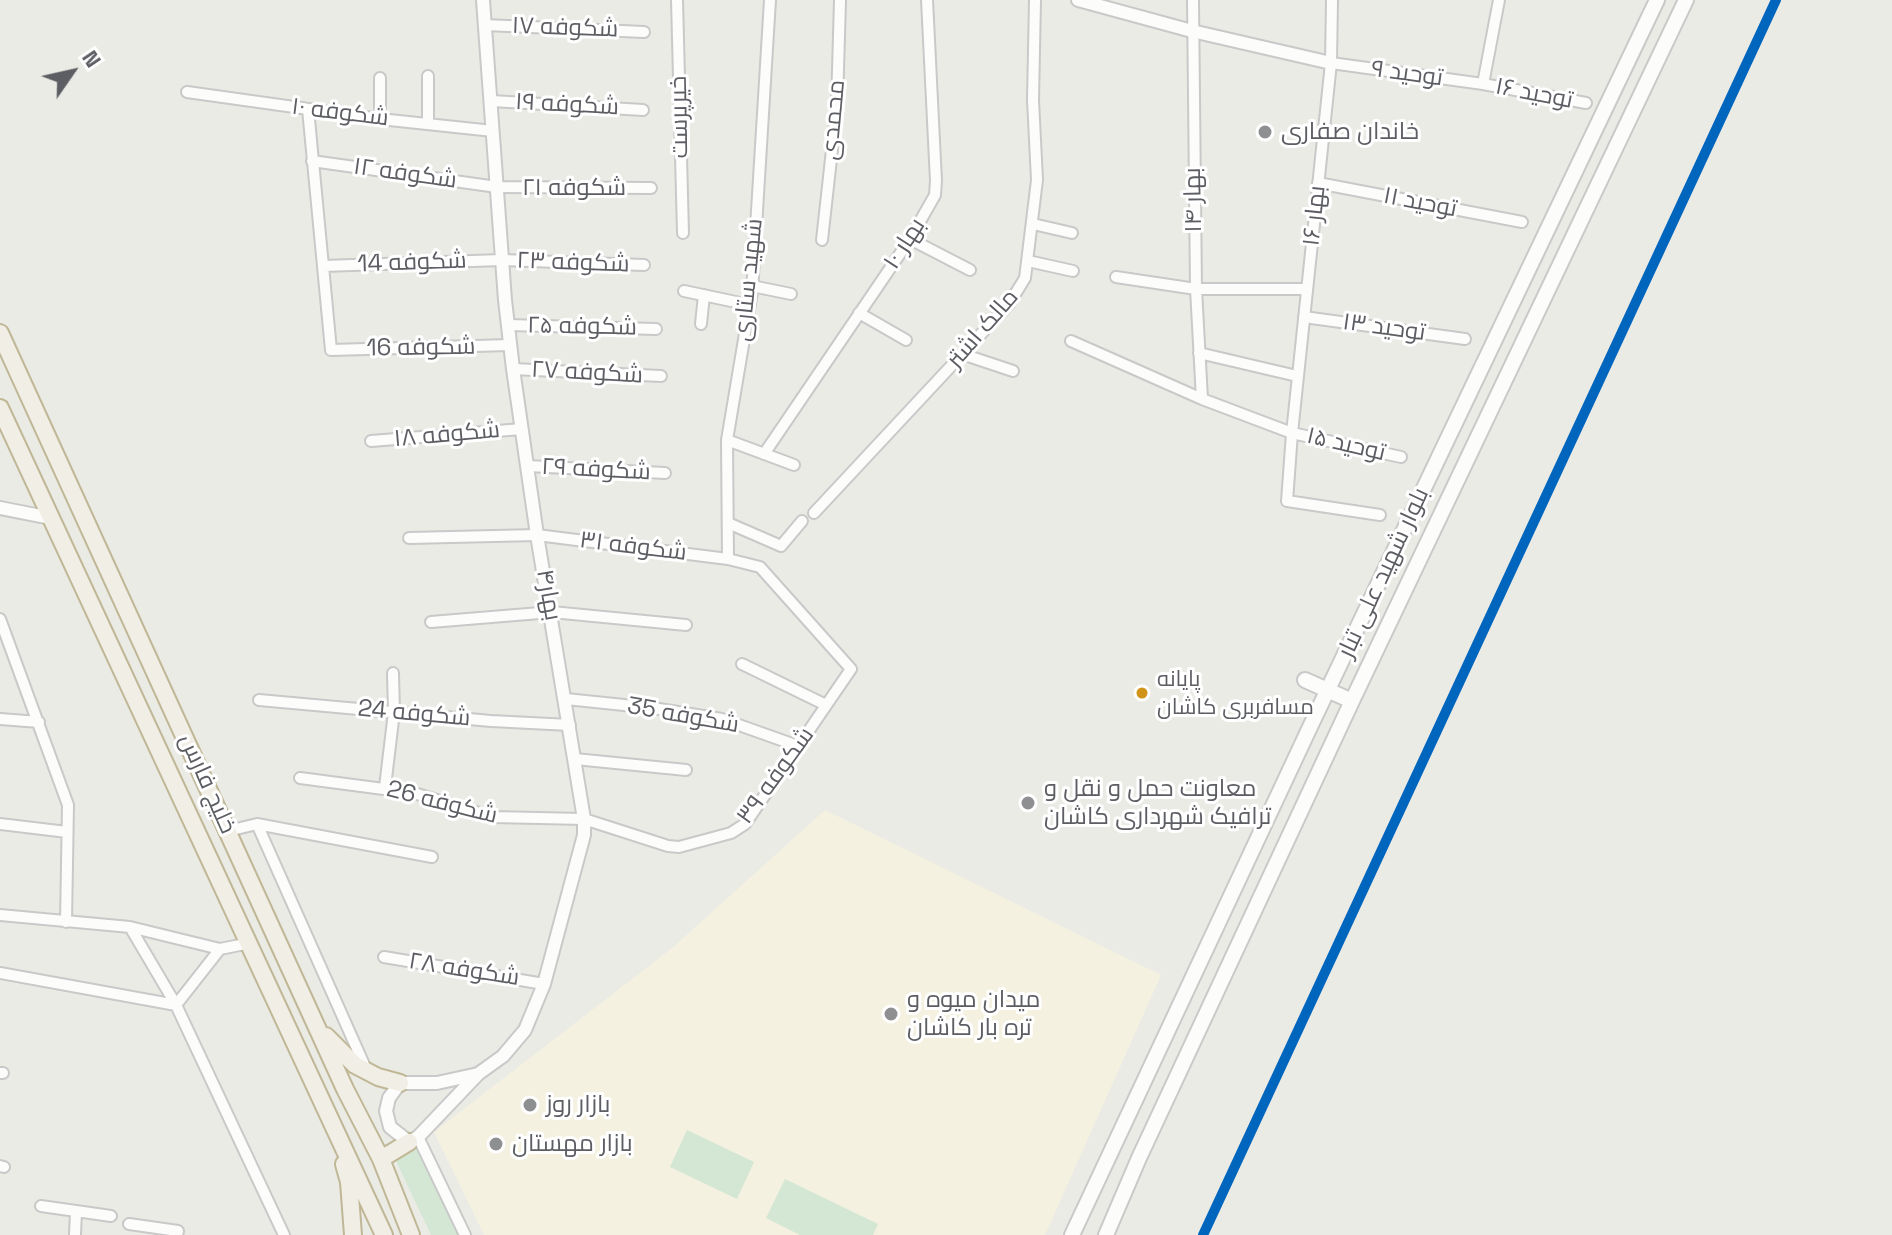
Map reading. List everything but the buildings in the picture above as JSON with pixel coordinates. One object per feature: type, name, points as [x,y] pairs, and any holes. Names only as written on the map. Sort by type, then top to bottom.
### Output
[{"type":"highway","name":"خلیج فارس","points":[[0,333],[345,1089],[381,1159],[411,1235]]},
{"type":"highway","name":"خلیج فارس","points":[[0,408],[384,1235]]},
{"type":"highway","points":[[310,1012],[337,1048],[355,1065],[400,1083]]},
{"type":"highway","points":[[322,1098],[349,1182],[353,1235]]},
{"type":"highway","points":[[413,1140],[381,1159],[422,1235]]},
{"type":"main road","name":"بلوار شهید علی تبار","points":[[1072,1235],[1657,0]]},
{"type":"main road","name":"بلوار شهید علی تبار","points":[[1106,1235],[1352,701],[1686,0]]},
{"type":"main road","points":[[1305,680],[1352,701]]},
{"type":"street","name":"بهار۴","points":[[413,1140],[478,1074],[503,1056],[519,1039],[544,984],[584,835],[570,725],[537,535],[510,345],[483,0]]},
{"type":"street","name":"خیرپرست","points":[[677,0],[683,233]]},
{"type":"street","name":"شهید ستاری","points":[[728,559],[727,440],[752,286],[770,0]]},
{"type":"street","name":"محمدی","points":[[822,240],[837,105],[840,0]]},
{"type":"street","name":"بهار ۱۰","points":[[764,454],[910,239],[935,195],[927,0]]},
{"type":"street","name":"مالک اشتر","points":[[814,513],[1018,292],[1025,278],[1037,180],[1033,100],[1035,0]]},
{"type":"street","points":[[1078,0],[1192,31],[1331,63]]},
{"type":"street","name":"بهار ۱۴","points":[[1193,0],[1196,289],[1202,399]]},
{"type":"street","name":"بهار ۱۶","points":[[1332,0],[1331,63],[1297,376],[1287,501],[1380,515]]},
{"type":"street","points":[[1483,84],[1499,0]]},
{"type":"street","name":"شکوفه ۱۷","points":[[485,25],[644,32]]},
{"type":"street","name":"توحید ۹","points":[[1331,63],[1483,84]]},
{"type":"street","points":[[428,76],[428,124]]},
{"type":"street","points":[[380,78],[380,119]]},
{"type":"street","name":"توحید ۱۶","points":[[1483,84],[1586,103]]},
{"type":"street","name":"شکوفه ۱۰","points":[[187,92],[493,131]]},
{"type":"street","name":"شکوفه ۱۹","points":[[492,101],[643,110]]},
{"type":"street","points":[[308,109],[323,266]]},
{"type":"street","name":"شکوفه ۱۲","points":[[312,161],[497,187]]},
{"type":"street","name":"توحید ۱۱","points":[[1318,183],[1522,222]]},
{"type":"street","name":"شکوفه ۲۱","points":[[497,187],[651,188]]},
{"type":"street","points":[[1033,224],[1072,233]]},
{"type":"street","points":[[910,239],[970,270]]},
{"type":"street","name":"شکوفه 14","points":[[323,266],[502,260]]},
{"type":"street","name":"شکوفه ۲۳","points":[[502,260],[644,265]]},
{"type":"street","points":[[1028,261],[1073,271]]},
{"type":"street","name":"شکوفه 16","points":[[323,266],[331,350],[510,345]]},
{"type":"street","points":[[1116,277],[1196,289],[1307,289]]},
{"type":"street","points":[[752,286],[791,294]]},
{"type":"street","points":[[684,291],[750,305]]},
{"type":"street","points":[[701,324],[704,295]]},
{"type":"street","points":[[859,313],[906,340]]},
{"type":"street","name":"توحید ۱۳","points":[[1304,317],[1465,339]]},
{"type":"street","name":"شکوفه ۲۵","points":[[508,325],[656,329]]},
{"type":"street","name":"توحید ۱۵","points":[[1071,341],[1202,399],[1292,433],[1401,457]]},
{"type":"street","points":[[1199,353],[1297,376]]},
{"type":"street","points":[[962,354],[1013,371]]},
{"type":"street","name":"شکوفه ۲۷","points":[[513,369],[661,376]]},
{"type":"street","name":"شکوفه ۱۸","points":[[371,441],[522,429]]},
{"type":"street","points":[[727,440],[794,465]]},
{"type":"street","name":"شکوفه ۲۹","points":[[528,466],[665,473]]},
{"type":"street","points":[[0,508],[51,518]]},
{"type":"street","points":[[728,523],[781,546],[802,521]]},
{"type":"street","name":"شکوفه ۳۱","points":[[409,538],[537,535],[728,559],[760,567],[851,669]]},
{"type":"street","points":[[431,622],[552,612],[686,625]]},
{"type":"street","points":[[0,619],[68,805],[66,922]]},
{"type":"street","points":[[742,664],[826,705]]},
{"type":"street","name":"شکوفه ۳۹","points":[[584,819],[674,847],[731,833],[745,824],[851,669]]},
{"type":"street","points":[[385,787],[394,712],[393,673]]},
{"type":"street","name":"شکوفه 35","points":[[566,699],[722,719],[798,746]]},
{"type":"street","name":"شکوفه 24","points":[[259,700],[570,725]]},
{"type":"street","points":[[0,719],[39,722]]},
{"type":"street","points":[[575,759],[686,770]]},
{"type":"street","name":"شکوفه 26","points":[[300,778],[385,787],[492,817],[584,819]]},
{"type":"street","points":[[0,824],[67,832]]},
{"type":"street","points":[[228,831],[257,824],[432,857]]},
{"type":"street","points":[[257,824],[367,1071]]},
{"type":"street","points":[[0,915],[130,927],[220,949],[250,943]]},
{"type":"street","points":[[130,927],[176,1005],[284,1235]]},
{"type":"street","points":[[176,1005],[220,949]]},
{"type":"street","name":"شکوفه ۲۸","points":[[384,957],[544,984]]},
{"type":"street","points":[[0,973],[176,1005]]},
{"type":"street","points":[[465,1235],[413,1140],[390,1127],[386,1111],[389,1098],[400,1083],[437,1083],[478,1074]]},
{"type":"street","points":[[41,1206],[111,1216]]},
{"type":"street","points":[[75,1235],[76,1211]]},
{"type":"street","points":[[129,1224],[178,1231],[177,1235]]},
{"type":"shaded area","name":"میدان میوه و تره بار کاشان","points":[[825,810],[1161,975],[1045,1235],[484,1235],[434,1132],[671,949]]},
{"type":"green space","points":[[687,1130],[754,1162],[737,1199],[670,1167]]},
{"type":"green space","points":[[417,1146],[460,1235],[431,1235],[395,1159]]},
{"type":"green space","points":[[785,1179],[878,1224],[873,1235],[800,1235],[766,1218]]},
{"type":"transit line","points":[[1203,1235],[1776,0]]},
{"type":"place","name":"خاندان صفاری","points":[[1265,132]]},
{"type":"place","name":"پایانه مسافربری کاشان","points":[[1142,693]]},
{"type":"place","name":"معاونت حمل و نقل و ترافیک شهرداری کاشان","points":[[1028,803]]},
{"type":"place","name":"میدان میوه و تره بار کاشان","points":[[891,1014]]},
{"type":"place","name":"بازار روز","points":[[530,1105]]},
{"type":"place","name":"بازار مهستان","points":[[496,1144]]}]
